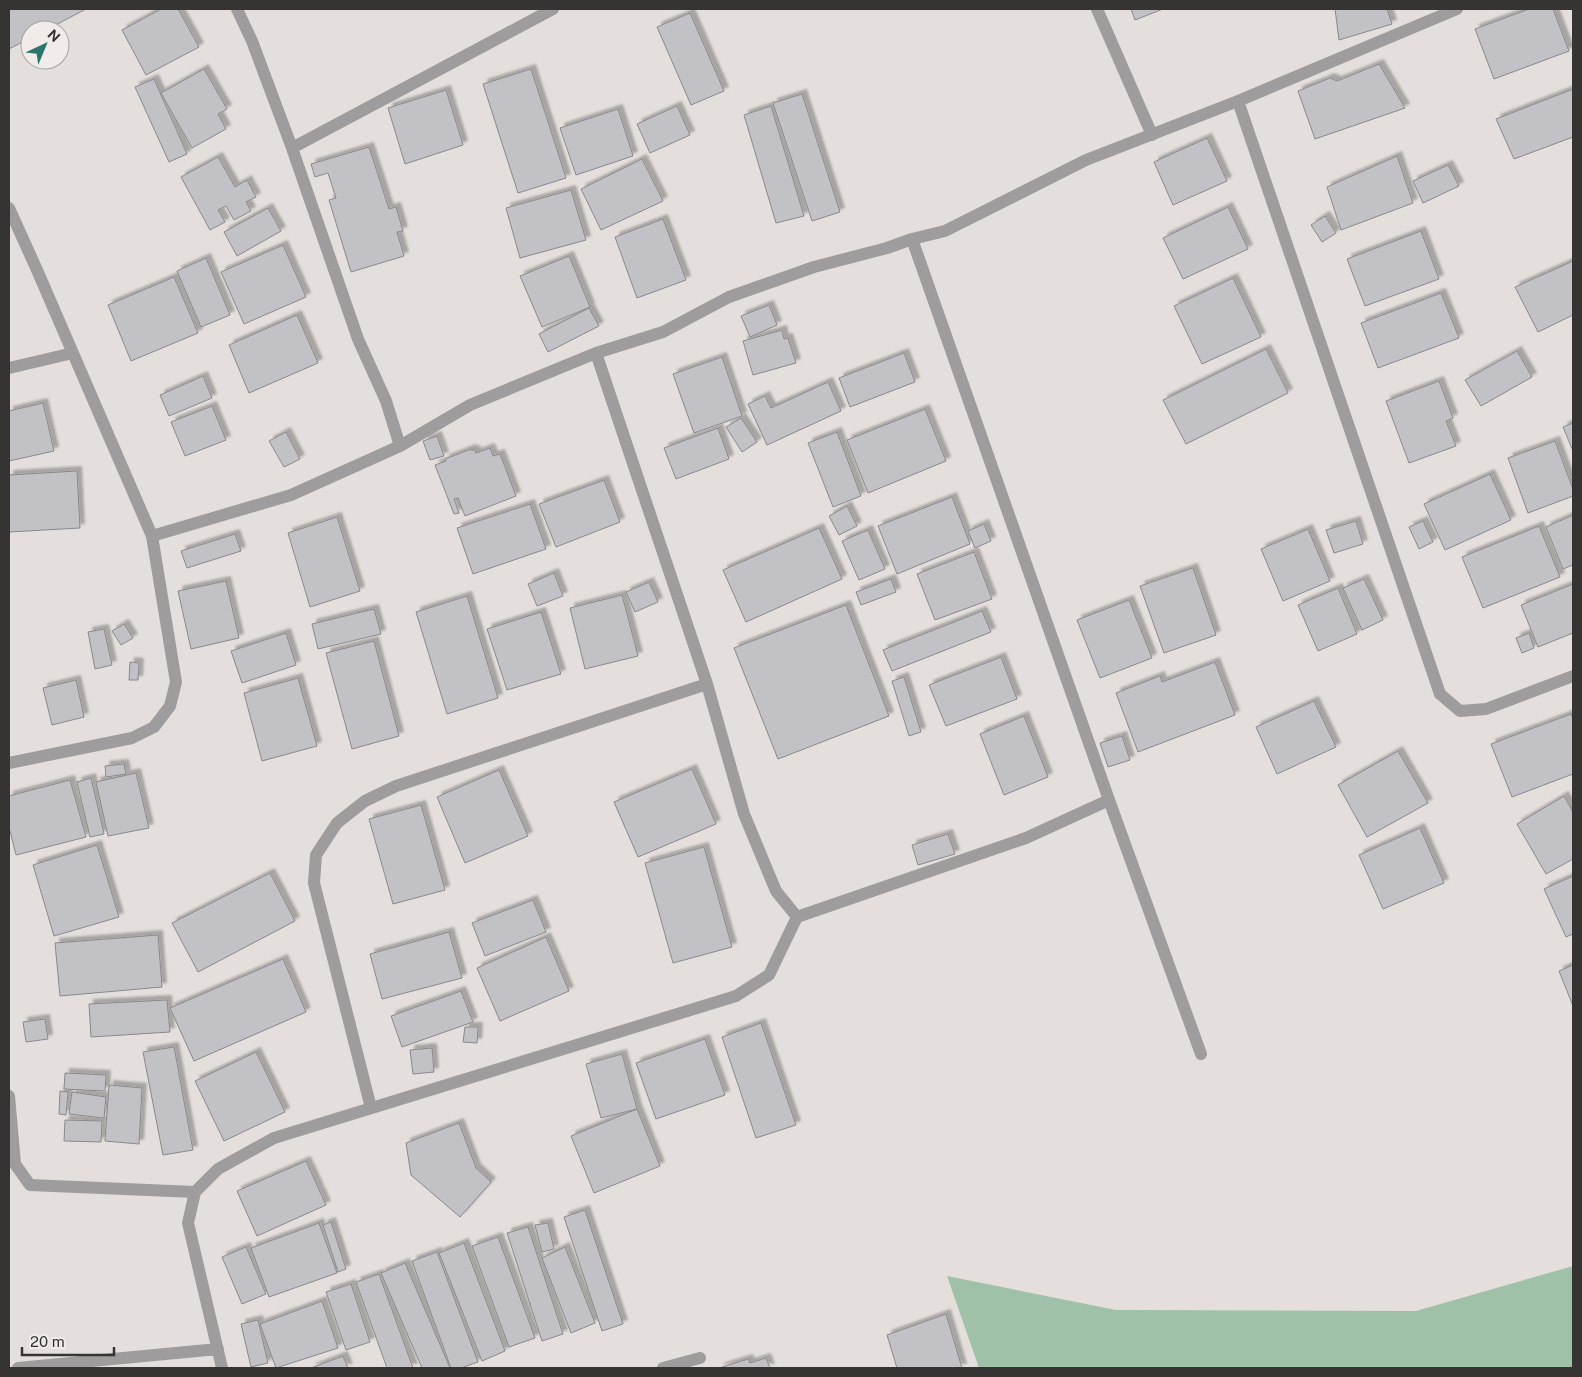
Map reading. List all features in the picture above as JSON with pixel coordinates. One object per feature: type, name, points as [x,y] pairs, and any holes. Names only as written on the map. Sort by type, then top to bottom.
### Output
[{"type":"street","points":[[237,9],[252,41],[292,148],[358,339],[386,401],[400,446]]},
{"type":"street","points":[[292,148],[553,9]]},
{"type":"street","points":[[1097,9],[1152,136]]},
{"type":"street","points":[[152,536],[291,495],[400,446],[470,405],[596,353],[663,332],[737,294],[814,267],[945,231],[1086,160],[1152,136],[1238,101],[1457,9]]},
{"type":"street","points":[[1238,101],[1440,694],[1460,711],[1486,709],[1573,676]]},
{"type":"street","points":[[9,208],[152,536],[176,682],[170,706],[154,727],[132,738],[9,763]]},
{"type":"street","points":[[912,239],[1108,800],[1201,1054]]},
{"type":"street","points":[[9,368],[73,353]]},
{"type":"street","points":[[596,353],[707,684],[744,814],[776,890],[798,917]]},
{"type":"street","points":[[371,1108],[314,883],[316,855],[337,823],[365,801],[396,786],[707,684]]},
{"type":"street","points":[[222,1368],[188,1224],[195,1192],[218,1169],[274,1138],[736,996],[769,975],[798,917],[1026,838],[1108,800]]},
{"type":"street","points":[[9,1096],[15,1164],[30,1185],[195,1192]]},
{"type":"street","points":[[18,1368],[218,1349]]},
{"type":"street","points":[[663,1368],[700,1358]]},
{"type":"green space","points":[[1573,1266],[1573,1368],[979,1368],[947,1276],[1116,1310],[1416,1311]]},
{"type":"building","points":[[9,9],[86,9],[65,20],[20,20],[20,43],[9,49]]},
{"type":"building","points":[[161,9],[178,9],[199,47],[146,75],[122,30]]},
{"type":"building","points":[[1131,9],[1163,9],[1135,20]]},
{"type":"building","points":[[1335,9],[1387,9],[1392,24],[1339,40]]},
{"type":"building","points":[[1529,9],[1553,9],[1569,51],[1494,79],[1475,29]]},
{"type":"building","points":[[690,13],[724,91],[691,105],[657,27]]},
{"type":"building","points":[[1379,64],[1405,108],[1315,139],[1298,91],[1330,78],[1337,81]]},
{"type":"building","points":[[204,69],[227,109],[218,114],[226,129],[192,148],[161,93]]},
{"type":"building","points":[[531,69],[566,178],[518,193],[483,84]]},
{"type":"building","points":[[154,79],[187,154],[169,162],[135,87]]},
{"type":"building","points":[[1573,89],[1573,137],[1514,159],[1496,119]]},
{"type":"building","points":[[446,90],[463,145],[405,164],[388,108]]},
{"type":"building","points":[[802,94],[840,212],[812,221],[773,103]]},
{"type":"building","points":[[677,106],[690,135],[650,153],[637,124]]},
{"type":"building","points":[[771,106],[804,216],[776,223],[744,115]]},
{"type":"building","points":[[618,109],[633,156],[576,175],[560,128]]},
{"type":"building","points":[[1207,138],[1227,181],[1173,205],[1154,162]]},
{"type":"building","points":[[369,147],[389,209],[396,207],[403,231],[397,232],[404,256],[351,272],[329,200],[336,198],[328,173],[315,177],[311,164]]},
{"type":"building","points":[[1397,156],[1413,203],[1341,230],[1327,187]]},
{"type":"building","points":[[218,157],[235,187],[247,180],[256,197],[246,202],[251,211],[234,220],[226,206],[218,210],[225,222],[210,230],[181,177]]},
{"type":"building","points":[[642,159],[663,201],[601,230],[581,189]]},
{"type":"building","points":[[1448,165],[1459,186],[1423,203],[1413,181]]},
{"type":"building","points":[[571,190],[586,240],[520,258],[506,208]]},
{"type":"building","points":[[1228,207],[1248,249],[1183,279],[1163,238]]},
{"type":"building","points":[[268,208],[281,231],[237,256],[224,232]]},
{"type":"building","points":[[1325,216],[1336,233],[1322,242],[1311,225]]},
{"type":"building","points":[[663,219],[686,280],[637,298],[615,237]]},
{"type":"building","points":[[1421,231],[1439,279],[1365,306],[1347,259]]},
{"type":"building","points":[[283,245],[306,297],[244,324],[221,272]]},
{"type":"building","points":[[569,256],[590,307],[542,327],[520,276]]},
{"type":"building","points":[[206,258],[230,315],[201,327],[177,271]]},
{"type":"building","points":[[1573,261],[1573,315],[1538,332],[1515,287]]},
{"type":"building","points":[[174,277],[198,333],[131,361],[108,305]]},
{"type":"building","points":[[1233,278],[1261,337],[1202,364],[1174,306]]},
{"type":"building","points":[[1441,293],[1459,338],[1378,368],[1361,323]]},
{"type":"building","points":[[769,305],[777,325],[750,337],[741,316]]},
{"type":"building","points":[[589,308],[599,326],[548,352],[539,334]]},
{"type":"building","points":[[297,315],[318,363],[249,393],[229,345]]},
{"type":"building","points":[[782,330],[784,339],[788,338],[796,363],[753,375],[743,341]]},
{"type":"building","points":[[1266,349],[1288,393],[1186,444],[1163,400]]},
{"type":"building","points":[[1517,351],[1532,377],[1481,406],[1465,380]]},
{"type":"building","points":[[904,353],[915,382],[850,407],[839,378]]},
{"type":"building","points":[[722,357],[742,416],[694,433],[673,374]]},
{"type":"building","points":[[203,376],[212,398],[169,416],[160,395]]},
{"type":"building","points":[[1439,381],[1453,418],[1446,421],[1456,446],[1409,463],[1386,401]]},
{"type":"building","points":[[828,382],[841,411],[767,445],[748,404],[765,396],[771,408]]},
{"type":"building","points":[[43,403],[54,451],[9,461],[9,411]]},
{"type":"building","points":[[212,406],[226,440],[185,456],[171,422]]},
{"type":"building","points":[[925,409],[946,461],[868,493],[847,440]]},
{"type":"building","points":[[741,418],[757,442],[742,452],[726,427]]},
{"type":"building","points":[[1573,423],[1573,451],[1563,427]]},
{"type":"building","points":[[718,428],[729,459],[676,479],[664,448]]},
{"type":"building","points":[[286,432],[300,459],[284,467],[269,441]]},
{"type":"building","points":[[837,432],[861,496],[833,507],[808,443]]},
{"type":"building","points":[[437,436],[444,456],[430,460],[423,441]]},
{"type":"building","points":[[1555,441],[1573,489],[1573,496],[1528,513],[1508,458]]},
{"type":"building","points":[[490,448],[493,456],[500,454],[516,496],[465,516],[458,498],[454,499],[459,513],[454,514],[435,465],[471,449],[472,451],[474,449],[476,453]]},
{"type":"building","points":[[77,471],[80,528],[9,532],[9,475]]},
{"type":"building","points":[[1490,474],[1511,520],[1445,550],[1424,504]]},
{"type":"building","points":[[604,480],[620,522],[556,547],[539,504]]},
{"type":"building","points":[[952,497],[970,544],[897,574],[878,526]]},
{"type":"building","points":[[530,504],[546,549],[473,574],[457,528]]},
{"type":"building","points":[[847,506],[857,526],[839,535],[829,516]]},
{"type":"building","points":[[1573,515],[1573,565],[1563,569],[1546,527]]},
{"type":"building","points":[[337,517],[360,591],[310,607],[288,533]]},
{"type":"building","points":[[1356,521],[1363,544],[1334,553],[1326,530]]},
{"type":"building","points":[[1423,521],[1433,542],[1419,549],[1409,527]]},
{"type":"building","points":[[984,524],[991,541],[975,548],[968,531]]},
{"type":"building","points":[[1539,526],[1560,577],[1483,608],[1462,557]]},
{"type":"building","points":[[819,528],[842,579],[746,622],[723,570]]},
{"type":"building","points":[[1308,529],[1330,581],[1283,601],[1261,549]]},
{"type":"building","points":[[868,530],[885,569],[859,580],[842,541]]},
{"type":"building","points":[[235,534],[241,551],[187,568],[181,551]]},
{"type":"building","points":[[974,552],[992,599],[935,620],[917,574]]},
{"type":"building","points":[[1193,568],[1216,635],[1164,653],[1140,586]]},
{"type":"building","points":[[554,573],[563,596],[537,606],[528,584]]},
{"type":"building","points":[[891,579],[896,592],[861,605],[856,592]]},
{"type":"building","points":[[1364,579],[1383,620],[1362,630],[1343,588]]},
{"type":"building","points":[[226,581],[239,638],[191,649],[178,591]]},
{"type":"building","points":[[649,582],[658,602],[635,612],[626,592]]},
{"type":"building","points":[[1573,584],[1573,633],[1538,647],[1521,605]]},
{"type":"building","points":[[1338,588],[1357,634],[1318,651],[1298,605]]},
{"type":"building","points":[[622,595],[638,656],[585,669],[570,608]]},
{"type":"building","points":[[467,596],[498,698],[447,714],[416,612]]},
{"type":"building","points":[[1129,600],[1152,658],[1100,678],[1077,620]]},
{"type":"building","points":[[846,605],[889,716],[778,759],[734,648]]},
{"type":"building","points":[[374,609],[381,634],[318,649],[312,624]]},
{"type":"building","points":[[982,611],[991,632],[892,671],[883,650]]},
{"type":"building","points":[[541,612],[561,674],[507,690],[487,629]]},
{"type":"building","points":[[124,624],[133,638],[121,645],[112,631]]},
{"type":"building","points":[[104,629],[112,665],[95,669],[88,632]]},
{"type":"building","points":[[286,633],[296,665],[242,683],[231,651]]},
{"type":"building","points":[[1529,633],[1534,648],[1522,653],[1516,638]]},
{"type":"building","points":[[374,641],[399,736],[352,749],[326,653]]},
{"type":"building","points":[[1001,657],[1017,699],[946,726],[929,685]]},
{"type":"building","points":[[130,662],[139,663],[138,680],[129,680]]},
{"type":"building","points":[[1215,662],[1235,715],[1138,752],[1116,693],[1160,676],[1162,682]]},
{"type":"building","points":[[904,677],[921,732],[909,736],[892,681]]},
{"type":"building","points":[[298,678],[317,746],[262,761],[244,693]]},
{"type":"building","points":[[76,680],[84,717],[52,725],[43,688]]},
{"type":"building","points":[[1314,701],[1336,747],[1277,774],[1256,727]]},
{"type":"building","points":[[1571,714],[1573,719],[1573,774],[1512,797],[1491,744]]},
{"type":"building","points":[[1024,716],[1048,777],[1004,795],[980,734]]},
{"type":"building","points":[[1122,736],[1130,760],[1108,767],[1100,743]]},
{"type":"building","points":[[1398,751],[1428,803],[1367,837],[1338,785]]},
{"type":"building","points":[[124,764],[126,774],[106,777],[105,766]]},
{"type":"building","points":[[692,769],[716,824],[638,857],[614,802]]},
{"type":"building","points":[[499,770],[528,836],[465,863],[437,797]]},
{"type":"building","points":[[136,773],[149,828],[108,836],[96,782]]},
{"type":"building","points":[[91,778],[104,834],[90,837],[77,782]]},
{"type":"building","points":[[70,780],[86,837],[16,855],[9,827],[9,796]]},
{"type":"building","points":[[1564,796],[1573,812],[1573,859],[1546,874],[1517,824]]},
{"type":"building","points":[[421,805],[445,890],[393,904],[369,819]]},
{"type":"building","points":[[1420,828],[1444,883],[1383,909],[1359,855]]},
{"type":"building","points":[[948,834],[955,854],[918,865],[912,845]]},
{"type":"building","points":[[97,845],[119,917],[54,936],[33,865]]},
{"type":"building","points":[[704,847],[732,947],[673,963],[645,863]]},
{"type":"building","points":[[270,873],[295,921],[198,972],[172,923]]},
{"type":"building","points":[[1573,876],[1573,934],[1566,937],[1544,889]]},
{"type":"building","points":[[533,900],[546,932],[485,956],[472,923]]},
{"type":"building","points":[[449,932],[462,978],[382,999],[370,954]]},
{"type":"building","points":[[158,935],[162,987],[60,996],[55,943]]},
{"type":"building","points":[[546,937],[569,991],[500,1021],[477,968]]},
{"type":"building","points":[[283,959],[306,1012],[194,1061],[170,1008]]},
{"type":"building","points":[[1573,965],[1573,1006],[1559,971]]},
{"type":"building","points":[[461,991],[473,1022],[402,1047],[391,1016]]},
{"type":"building","points":[[167,1000],[170,1032],[91,1037],[89,1004]]},
{"type":"building","points":[[45,1019],[48,1039],[26,1042],[23,1022]]},
{"type":"building","points":[[761,1023],[796,1125],[756,1138],[722,1037]]},
{"type":"building","points":[[465,1027],[478,1027],[477,1043],[463,1042]]},
{"type":"building","points":[[705,1039],[725,1095],[656,1119],[636,1063]]},
{"type":"building","points":[[174,1047],[193,1150],[163,1155],[143,1052]]},
{"type":"building","points":[[432,1048],[434,1072],[413,1074],[410,1050]]},
{"type":"building","points":[[256,1052],[285,1112],[224,1141],[195,1081]]},
{"type":"building","points":[[622,1054],[637,1109],[601,1118],[586,1064]]},
{"type":"building","points":[[65,1073],[106,1075],[105,1091],[64,1089]]},
{"type":"building","points":[[109,1085],[142,1088],[139,1144],[105,1141]]},
{"type":"building","points":[[60,1091],[68,1092],[66,1115],[59,1114]]},
{"type":"building","points":[[72,1092],[106,1097],[104,1118],[69,1114]]},
{"type":"building","points":[[637,1109],[660,1166],[594,1193],[571,1136]]},
{"type":"building","points":[[65,1120],[102,1121],[101,1142],[64,1141]]},
{"type":"building","points":[[459,1123],[476,1168],[491,1182],[460,1217],[411,1175],[406,1143]]},
{"type":"building","points":[[306,1161],[326,1205],[257,1236],[237,1191]]},
{"type":"building","points":[[585,1210],[623,1324],[602,1331],[564,1217]]},
{"type":"building","points":[[331,1222],[346,1269],[338,1272],[323,1225]]},
{"type":"building","points":[[319,1223],[337,1273],[269,1297],[251,1248]]},
{"type":"building","points":[[548,1223],[554,1249],[542,1252],[535,1225]]},
{"type":"building","points":[[528,1227],[563,1334],[542,1341],[507,1233]]},
{"type":"building","points":[[498,1237],[535,1338],[509,1347],[472,1246]]},
{"type":"building","points":[[464,1243],[505,1351],[482,1361],[439,1253]]},
{"type":"building","points":[[246,1247],[266,1294],[242,1304],[222,1257]]},
{"type":"building","points":[[565,1247],[595,1323],[571,1333],[542,1258]]},
{"type":"building","points":[[437,1252],[478,1362],[461,1368],[451,1368],[412,1261]]},
{"type":"building","points":[[405,1263],[450,1368],[422,1368],[381,1273]]},
{"type":"building","points":[[379,1274],[413,1368],[387,1368],[356,1282]]},
{"type":"building","points":[[351,1284],[370,1342],[346,1350],[326,1292]]},
{"type":"building","points":[[322,1301],[338,1348],[276,1368],[260,1324]]},
{"type":"building","points":[[946,1314],[962,1368],[897,1368],[887,1335]]},
{"type":"building","points":[[258,1320],[268,1363],[251,1367],[241,1324]]},
{"type":"building","points":[[343,1356],[348,1368],[311,1368]]},
{"type":"building","points":[[766,1358],[770,1368],[719,1368],[748,1359],[750,1363]]}]
